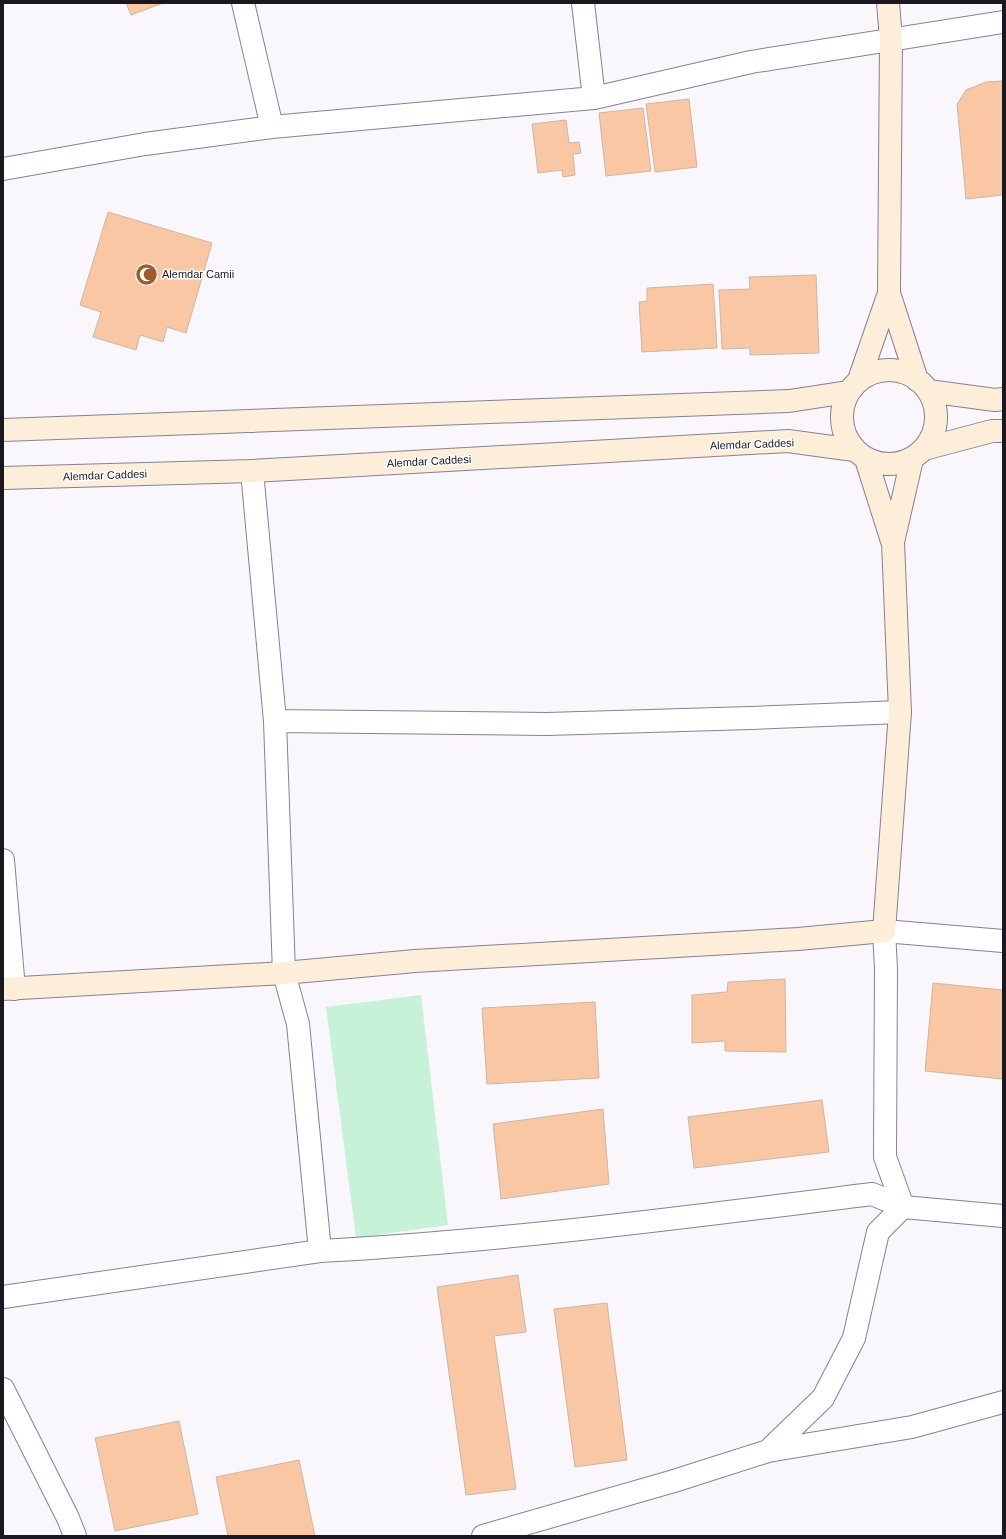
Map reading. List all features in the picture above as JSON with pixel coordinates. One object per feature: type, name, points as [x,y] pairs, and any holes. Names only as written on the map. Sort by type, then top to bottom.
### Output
[{"type":"main road","points":[[8,989],[284,973],[415,961],[798,939],[884,931],[900,712],[893,542],[860,454],[845,437],[841,421],[842,406],[854,386],[889,293],[891,40],[888,3]]},
{"type":"main road","points":[[889,293],[923,386],[934,406],[936,421],[932,436],[918,454],[893,542]]},
{"type":"main road","points":[[3,430],[789,401],[854,386],[873,373],[888,370],[904,372],[923,386],[994,400],[1003,399]]},
{"type":"main road","points":[[860,454],[881,464],[897,464],[918,454],[992,431],[1003,431]]},
{"type":"main road","name":"Alemdar Caddesi","points":[[3,478],[252,471],[788,441],[860,454]]},
{"type":"street","points":[[243,3],[272,127]]},
{"type":"street","points":[[583,3],[594,98]]},
{"type":"street","points":[[3,169],[146,144],[272,127],[594,98],[751,62],[1003,22]]},
{"type":"street","points":[[252,471],[275,721],[284,973],[298,1024],[320,1251]]},
{"type":"street","points":[[275,721],[547,724],[900,712]]},
{"type":"street","points":[[3,860],[8,989]]},
{"type":"street","points":[[903,1207],[885,1157],[886,969],[884,931],[1003,942]]},
{"type":"street","points":[[3,1297],[320,1251],[578,1231],[872,1194],[903,1207],[1003,1216]]},
{"type":"street","points":[[768,1451],[823,1398],[854,1338],[878,1232],[903,1207]]},
{"type":"street","points":[[3,1389],[68,1518],[75,1536]]},
{"type":"street","points":[[483,1536],[674,1481],[768,1451],[912,1427],[1003,1402]]},
{"type":"green space","points":[[421,995],[448,1225],[356,1238],[326,1007]]},
{"type":"building","points":[[126,3],[163,3],[131,15]]},
{"type":"building","points":[[1003,81],[1003,195],[966,199],[957,104],[966,90],[986,82]]},
{"type":"building","points":[[689,99],[697,167],[655,172],[646,104]]},
{"type":"building","points":[[643,108],[651,171],[606,176],[599,113]]},
{"type":"building","points":[[566,120],[569,143],[579,142],[581,153],[573,154],[575,175],[563,177],[562,170],[538,173],[532,124]]},
{"type":"building","name":"Alemdar Camii","points":[[108,212],[212,243],[186,333],[167,327],[163,342],[140,335],[136,350],[93,337],[101,312],[80,305]]},
{"type":"building","points":[[816,275],[819,353],[750,355],[750,348],[722,349],[719,290],[750,289],[749,277]]},
{"type":"building","points":[[713,284],[717,348],[642,352],[639,302],[647,301],[647,288]]},
{"type":"building","points":[[785,979],[786,1052],[725,1051],[725,1041],[692,1043],[692,995],[727,992],[728,982]]},
{"type":"building","points":[[933,983],[1003,990],[1003,1079],[925,1071]]},
{"type":"building","points":[[595,1002],[599,1078],[487,1084],[482,1008]]},
{"type":"building","points":[[822,1100],[829,1152],[694,1168],[688,1117]]},
{"type":"building","points":[[603,1109],[609,1184],[501,1199],[493,1124]]},
{"type":"building","points":[[518,1275],[526,1332],[494,1336],[516,1489],[466,1495],[437,1287]]},
{"type":"building","points":[[607,1303],[627,1460],[575,1467],[554,1309]]},
{"type":"building","points":[[179,1421],[198,1514],[115,1531],[95,1438]]},
{"type":"building","points":[[299,1460],[315,1536],[228,1536],[216,1477]]},
{"type":"place","name":"Alemdar Camii","points":[[146,274]]}]
